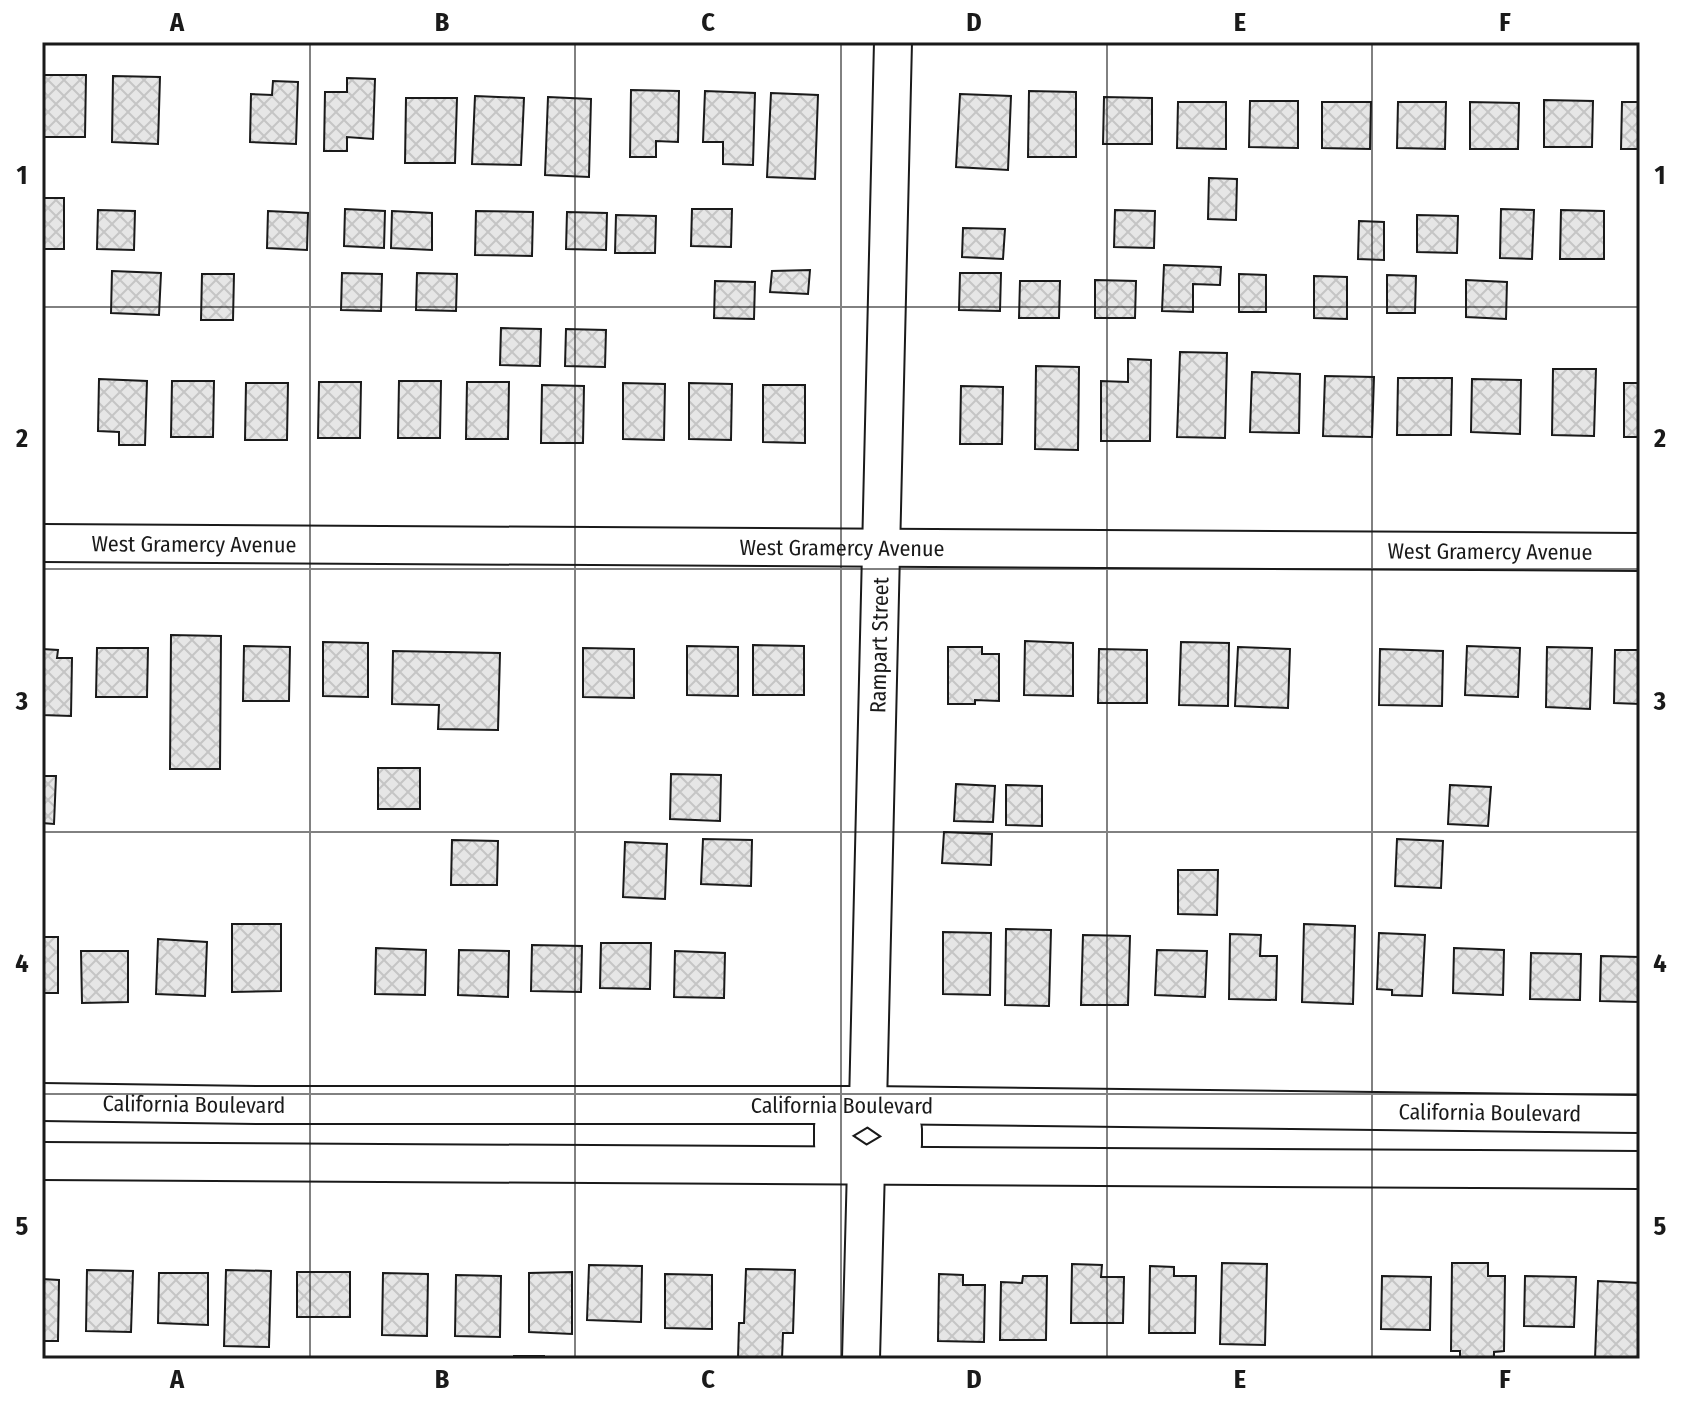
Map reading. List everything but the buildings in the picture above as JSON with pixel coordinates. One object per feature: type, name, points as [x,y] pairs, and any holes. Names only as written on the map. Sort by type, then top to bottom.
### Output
[{"type":"street","name":"Rampart Street","points":[[868,1105],[893,42]]},
{"type":"street","name":"West Gramercy Avenue","points":[[42,543],[1640,552]]},
{"type":"street","name":"California Boulevard","points":[[42,1102],[868,1105],[1640,1114]]},
{"type":"street","points":[[258,1105],[259,1163]]},
{"type":"street","points":[[868,1105],[903,1129],[903,1145],[866,1167],[833,1145],[833,1126],[868,1105]]},
{"type":"street","points":[[1476,1113],[1476,1169]]},
{"type":"street","points":[[42,1161],[1640,1170]]},
{"type":"street","points":[[861,1359],[866,1167]]}]
